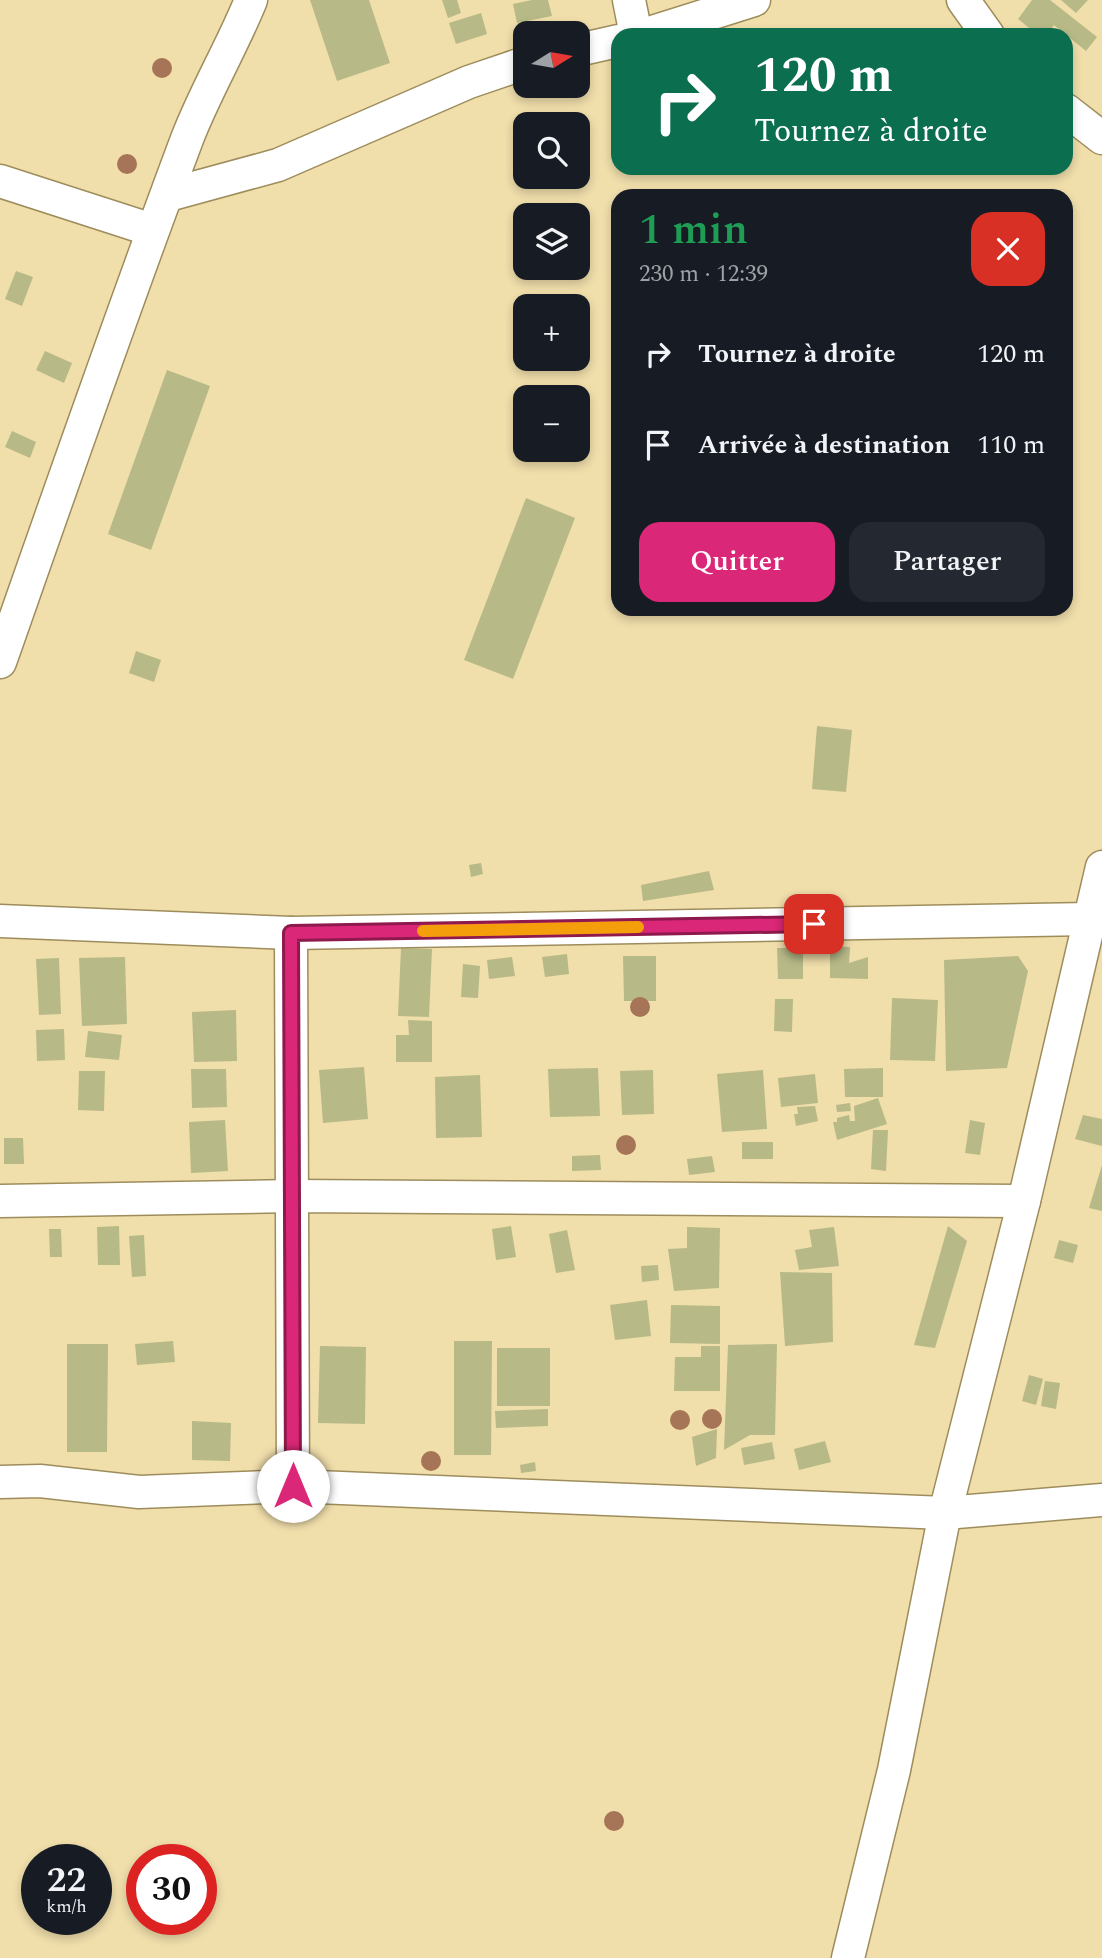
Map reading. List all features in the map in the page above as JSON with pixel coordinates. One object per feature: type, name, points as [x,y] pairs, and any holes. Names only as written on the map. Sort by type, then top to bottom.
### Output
[{"type":"street","points":[[0,662],[152,230],[168,195],[196,117],[223,65],[251,0]]},
{"type":"street","points":[[629,0],[635,28]]},
{"type":"street","points":[[665,28],[754,0]]},
{"type":"street","points":[[962,0],[983,28]]},
{"type":"street","points":[[590,47],[611,43]]},
{"type":"street","points":[[168,195],[278,166],[469,82],[513,67]]},
{"type":"street","points":[[1073,115],[1102,138]]},
{"type":"street","points":[[0,181],[152,230]]},
{"type":"street","points":[[848,1958],[894,1770],[945,1513],[1024,1201],[1102,867]]},
{"type":"street","points":[[0,921],[291,933],[1090,919]]},
{"type":"street","points":[[291,933],[293,1486]]},
{"type":"street","points":[[0,1201],[293,1196],[1024,1201]]},
{"type":"street","points":[[0,1482],[40,1481],[139,1492],[293,1486],[945,1513],[1102,1500]]},
{"type":"building","points":[[310,0],[369,0],[390,63],[337,81]]},
{"type":"building","points":[[442,0],[457,0],[461,13],[448,18]]},
{"type":"building","points":[[548,0],[552,16],[517,21],[513,4]]},
{"type":"building","points":[[1032,0],[1050,0],[1097,37],[1086,51],[1073,40],[1073,28],[1058,28],[1054,25],[1052,28],[1029,28],[1018,19]]},
{"type":"building","points":[[1061,0],[1088,0],[1076,13]]},
{"type":"building","points":[[481,13],[487,34],[456,44],[449,23]]},
{"type":"building","points":[[16,271],[33,277],[22,306],[5,299]]},
{"type":"building","points":[[45,351],[72,363],[64,383],[36,370]]},
{"type":"building","points":[[167,370],[210,386],[151,550],[108,534]]},
{"type":"building","points":[[12,431],[36,442],[30,458],[5,447]]},
{"type":"building","points":[[526,498],[575,518],[513,679],[464,660]]},
{"type":"building","points":[[136,651],[161,660],[154,682],[129,673]]},
{"type":"building","points":[[817,726],[852,730],[846,792],[812,789]]},
{"type":"building","points":[[481,863],[483,874],[471,877],[469,865]]},
{"type":"building","points":[[709,871],[714,890],[643,901],[641,885]]},
{"type":"building","points":[[830,946],[850,947],[849,963],[868,957],[868,979],[830,978]]},
{"type":"building","points":[[401,948],[432,949],[429,1017],[398,1016]]},
{"type":"building","points":[[777,948],[803,948],[803,979],[778,979]]},
{"type":"building","points":[[567,954],[569,974],[545,977],[542,957]]},
{"type":"building","points":[[623,956],[656,956],[656,1001],[624,1001]]},
{"type":"building","points":[[1018,956],[1028,971],[1007,1068],[946,1071],[944,960]]},
{"type":"building","points":[[125,957],[127,1024],[82,1026],[79,958]]},
{"type":"building","points":[[512,957],[515,976],[489,979],[487,960]]},
{"type":"building","points":[[59,958],[61,1014],[39,1015],[36,959]]},
{"type":"building","points":[[463,964],[480,966],[478,998],[461,997]]},
{"type":"building","points":[[892,998],[938,1000],[935,1061],[890,1060]]},
{"type":"building","points":[[775,999],[793,999],[792,1032],[774,1031]]},
{"type":"building","points":[[236,1010],[237,1061],[194,1062],[192,1012]]},
{"type":"building","points":[[408,1020],[432,1021],[432,1062],[396,1062],[396,1035],[409,1035]]},
{"type":"building","points":[[64,1029],[65,1060],[37,1061],[36,1030]]},
{"type":"building","points":[[88,1031],[122,1035],[119,1060],[85,1057]]},
{"type":"building","points":[[364,1067],[368,1119],[323,1123],[319,1070]]},
{"type":"building","points":[[598,1068],[600,1116],[550,1117],[548,1069]]},
{"type":"building","points":[[883,1068],[883,1097],[845,1097],[844,1069]]},
{"type":"building","points":[[191,1069],[226,1069],[227,1107],[192,1108]]},
{"type":"building","points":[[653,1070],[654,1114],[622,1115],[620,1071]]},
{"type":"building","points":[[763,1070],[767,1129],[722,1132],[717,1074]]},
{"type":"building","points":[[79,1071],[105,1071],[104,1111],[78,1110]]},
{"type":"building","points":[[815,1074],[818,1103],[781,1107],[778,1078]]},
{"type":"building","points":[[480,1075],[482,1137],[436,1138],[435,1077]]},
{"type":"building","points":[[878,1098],[887,1124],[837,1140],[833,1122],[849,1115],[850,1121],[855,1121],[854,1106]]},
{"type":"building","points":[[850,1103],[851,1111],[837,1112],[836,1105]]},
{"type":"building","points":[[815,1106],[818,1121],[796,1126],[794,1114],[798,1114],[797,1107]]},
{"type":"building","points":[[1083,1115],[1102,1119],[1102,1146],[1075,1139]]},
{"type":"building","points":[[225,1120],[228,1171],[191,1173],[189,1122]]},
{"type":"building","points":[[970,1120],[985,1123],[980,1155],[965,1153]]},
{"type":"building","points":[[873,1130],[888,1130],[886,1171],[871,1169]]},
{"type":"building","points":[[4,1138],[23,1138],[24,1164],[4,1164]]},
{"type":"building","points":[[742,1142],[773,1142],[773,1159],[742,1159]]},
{"type":"building","points":[[600,1155],[601,1170],[572,1171],[572,1156]]},
{"type":"building","points":[[712,1156],[715,1172],[689,1175],[687,1159]]},
{"type":"building","points":[[1102,1165],[1102,1211],[1089,1208]]},
{"type":"building","points":[[119,1226],[120,1265],[98,1265],[97,1227]]},
{"type":"building","points":[[511,1226],[516,1257],[496,1260],[492,1229]]},
{"type":"building","points":[[948,1226],[967,1241],[935,1348],[914,1345]]},
{"type":"building","points":[[687,1227],[720,1228],[719,1288],[674,1291],[668,1249],[687,1248]]},
{"type":"building","points":[[834,1227],[839,1266],[799,1270],[795,1250],[812,1247],[809,1230]]},
{"type":"building","points":[[49,1229],[61,1229],[62,1257],[50,1257]]},
{"type":"building","points":[[567,1230],[575,1270],[556,1273],[549,1234]]},
{"type":"building","points":[[144,1235],[146,1276],[132,1277],[129,1236]]},
{"type":"building","points":[[1059,1240],[1078,1245],[1073,1263],[1054,1258]]},
{"type":"building","points":[[658,1265],[659,1280],[642,1282],[641,1266]]},
{"type":"building","points":[[780,1272],[832,1273],[833,1342],[785,1346]]},
{"type":"building","points":[[647,1300],[651,1336],[615,1340],[610,1305]]},
{"type":"building","points":[[671,1305],[720,1306],[720,1344],[670,1343]]},
{"type":"building","points":[[173,1341],[175,1362],[137,1365],[135,1344]]},
{"type":"building","points":[[454,1341],[492,1341],[491,1455],[454,1455]]},
{"type":"building","points":[[67,1344],[108,1344],[107,1452],[67,1452]]},
{"type":"building","points":[[777,1344],[775,1435],[750,1435],[724,1450],[728,1345]]},
{"type":"building","points":[[320,1346],[366,1347],[365,1424],[318,1423]]},
{"type":"building","points":[[701,1346],[720,1346],[720,1391],[674,1391],[675,1357],[701,1357]]},
{"type":"building","points":[[497,1348],[550,1348],[550,1406],[497,1406]]},
{"type":"building","points":[[1029,1375],[1043,1379],[1036,1405],[1022,1401]]},
{"type":"building","points":[[1045,1381],[1060,1383],[1056,1409],[1041,1406]]},
{"type":"building","points":[[548,1409],[548,1426],[496,1428],[495,1411]]},
{"type":"building","points":[[192,1421],[231,1423],[230,1461],[192,1460]]},
{"type":"building","points":[[717,1429],[716,1458],[696,1466],[692,1437]]},
{"type":"building","points":[[825,1441],[831,1462],[799,1470],[794,1449]]},
{"type":"building","points":[[772,1442],[775,1459],[744,1465],[741,1448]]},
{"type":"building","points":[[535,1462],[536,1471],[521,1473],[520,1465]]},
{"type":"slow traffic","points":[[423,931],[638,927]]},
{"type":"route","points":[[293,1486],[291,933],[814,924]]}]
